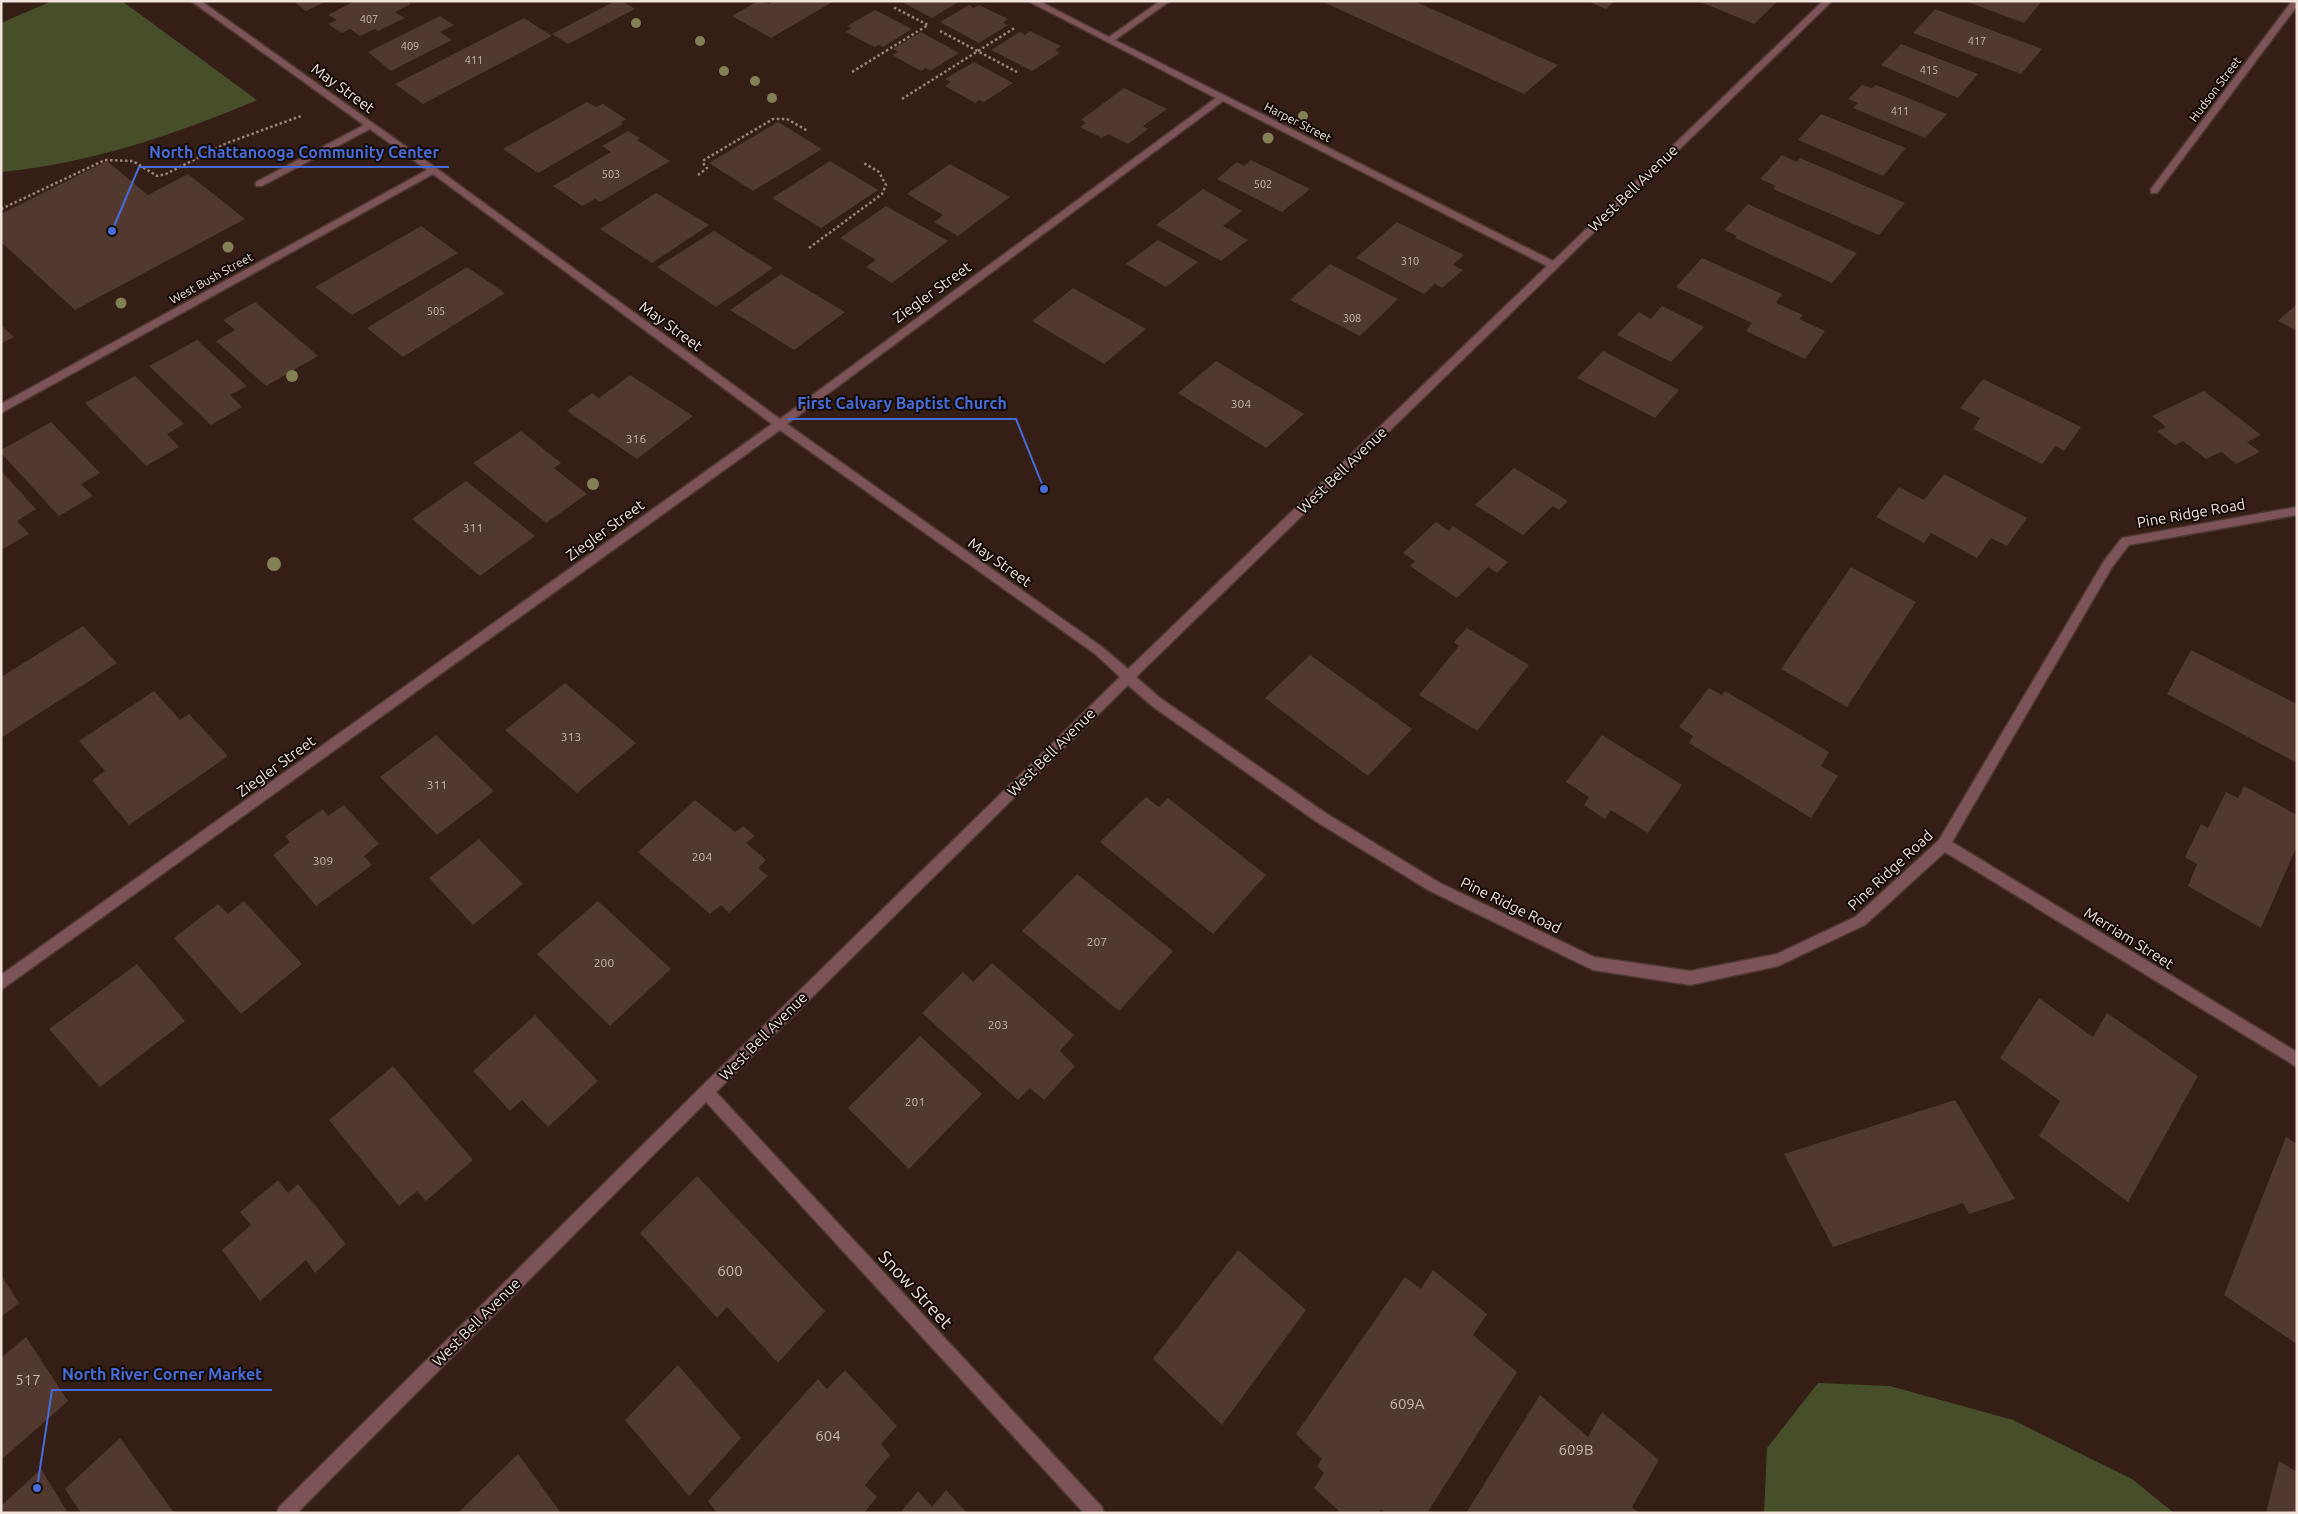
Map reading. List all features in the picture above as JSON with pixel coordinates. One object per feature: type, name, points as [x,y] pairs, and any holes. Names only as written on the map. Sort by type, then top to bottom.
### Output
[{"type":"street","name":"May Street","points":[[195,1],[433,170],[780,424],[1098,650],[1127,678]]},
{"type":"street","name":"Harper Street","points":[[1032,1],[1553,265]]},
{"type":"street","points":[[1109,40],[1166,1]]},
{"type":"street","name":"West Bell Avenue","points":[[285,1513],[706,1092],[1127,678],[1828,1]]},
{"type":"street","name":"Hudson Street","points":[[2154,191],[2296,1]]},
{"type":"street","name":"Ziegler Street","points":[[1,983],[780,424],[1223,97]]},
{"type":"street","points":[[259,184],[370,126]]},
{"type":"street","name":"West Bush Street","points":[[1,409],[433,170]]},
{"type":"street","name":"Pine Ridge Road","points":[[1127,678],[1156,702],[1322,818],[1435,887],[1593,963],[1690,978],[1778,960],[1860,922],[1944,844],[2108,564],[2126,540],[2297,511]]},
{"type":"street","name":"Merriam Street","points":[[1944,844],[2297,1060]]},
{"type":"street","name":"Snow Street","points":[[706,1092],[1096,1513]]},
{"type":"path","points":[[852,72],[928,25],[893,7]]},
{"type":"path","points":[[902,99],[1022,24]]},
{"type":"path","points":[[940,31],[1016,72]]},
{"type":"path","points":[[1,209],[105,160],[133,161],[157,176],[166,174],[227,143],[309,113]]},
{"type":"path","points":[[698,175],[707,168],[704,160],[766,122],[779,117],[786,118],[808,131]]},
{"type":"path","points":[[809,248],[882,194],[886,185],[879,172],[862,162]]},
{"type":"green space","points":[[52,1],[122,1],[257,100],[195,125],[132,146],[67,162],[1,172],[1,23]]},
{"type":"green space","points":[[1818,1383],[1890,1386],[2013,1420],[2132,1479],[2174,1513],[1764,1513],[1767,1448]]},
{"type":"building","points":[[293,1],[327,1],[306,11]]},
{"type":"building","points":[[355,1],[407,1],[411,4],[395,12],[405,18],[378,31],[375,29],[360,36],[350,29],[342,33],[328,24],[337,20],[328,15]]},
{"type":"building","points":[[615,1],[622,1],[635,9],[568,44],[552,34]]},
{"type":"building","points":[[758,1],[769,4],[774,1],[834,1],[771,38],[732,16]]},
{"type":"building","points":[[900,1],[960,1],[932,18]]},
{"type":"building","points":[[1321,1],[1414,1],[1558,65],[1524,94]]},
{"type":"building","points":[[1587,1],[1615,1],[1606,9]]},
{"type":"building","points":[[1698,1],[1778,1],[1754,24]]},
{"type":"building","points":[[1965,1],[2042,1],[2024,23]]},
{"type":"building","points":[[969,5],[974,8],[979,5],[1008,19],[1003,23],[1008,25],[979,43],[940,22]]},
{"type":"building","points":[[1935,9],[2042,49],[2021,74],[1913,33]]},
{"type":"building","points":[[875,10],[912,29],[883,47],[879,45],[874,47],[846,32],[852,28],[847,26]]},
{"type":"building","points":[[440,16],[454,25],[440,32],[452,40],[391,71],[368,52]]},
{"type":"building","points":[[524,18],[552,36],[423,104],[395,84]]},
{"type":"building","points":[[1030,31],[1061,46],[1055,50],[1060,53],[1032,71],[991,50],[1020,32],[1025,35]]},
{"type":"building","points":[[921,32],[959,53],[930,71],[926,68],[921,71],[892,55],[898,52],[893,49]]},
{"type":"building","points":[[1901,44],[1978,74],[1958,98],[1881,65]]},
{"type":"building","points":[[974,62],[1013,83],[984,102],[979,100],[975,103],[945,86],[951,82],[945,79]]},
{"type":"building","points":[[1862,85],[1872,88],[1876,85],[1947,114],[1925,138],[1853,108],[1858,103],[1848,99]]},
{"type":"building","points":[[1124,88],[1167,109],[1143,126],[1148,129],[1128,144],[1108,134],[1102,138],[1080,127],[1086,123],[1081,120]]},
{"type":"building","points":[[587,102],[596,107],[603,104],[626,119],[620,123],[623,124],[538,173],[503,149]]},
{"type":"building","points":[[1821,114],[1906,148],[1883,176],[1798,140]]},
{"type":"building","points":[[778,122],[822,149],[753,191],[709,163]]},
{"type":"building","points":[[628,131],[640,138],[637,140],[670,161],[600,202],[595,199],[582,206],[553,186],[611,152],[602,146]]},
{"type":"building","points":[[1782,155],[1797,162],[1800,158],[1905,203],[1879,235],[1773,189],[1776,186],[1760,179]]},
{"type":"building","points":[[1251,160],[1310,189],[1282,212],[1217,179],[1237,162],[1244,166]]},
{"type":"building","points":[[107,161],[148,195],[188,174],[245,219],[75,310],[1,242],[1,214]]},
{"type":"building","points":[[830,161],[878,190],[821,228],[772,198]]},
{"type":"building","points":[[950,164],[1010,197],[958,236],[934,222],[943,215],[907,194]]},
{"type":"building","points":[[1203,189],[1242,211],[1223,226],[1248,240],[1221,261],[1156,225]]},
{"type":"building","points":[[656,193],[709,225],[652,263],[600,229]]},
{"type":"building","points":[[1748,204],[1857,253],[1832,283],[1735,238],[1737,236],[1724,230]]},
{"type":"building","points":[[886,206],[948,241],[892,283],[866,267],[876,260],[840,238]]},
{"type":"building","points":[[1397,222],[1464,255],[1453,265],[1463,270],[1442,288],[1435,284],[1424,294],[1356,258]]},
{"type":"building","points":[[421,226],[458,253],[352,315],[315,287]]},
{"type":"building","points":[[714,231],[773,268],[716,307],[657,267]]},
{"type":"building","points":[[1158,240],[1198,262],[1166,287],[1126,264]]},
{"type":"building","points":[[1702,258],[1782,294],[1776,303],[1803,315],[1799,319],[1825,331],[1805,359],[1746,331],[1752,323],[1676,287]]},
{"type":"building","points":[[1330,264],[1398,299],[1360,336],[1290,300]]},
{"type":"building","points":[[467,267],[505,293],[403,357],[367,328]]},
{"type":"building","points":[[781,274],[845,312],[794,350],[730,310]]},
{"type":"building","points":[[1073,288],[1146,329],[1104,364],[1032,321]]},
{"type":"building","points":[[255,302],[318,356],[266,386],[216,341],[235,330],[223,320]]},
{"type":"building","points":[[2297,304],[2297,331],[2278,321]]},
{"type":"building","points":[[1662,306],[1704,327],[1671,362],[1617,335],[1639,312],[1651,319]]},
{"type":"building","points":[[1,325],[14,337],[1,344]]},
{"type":"building","points":[[197,340],[247,386],[230,395],[242,407],[211,425],[149,366]]},
{"type":"building","points":[[1603,351],[1679,390],[1655,418],[1577,378]]},
{"type":"building","points":[[1216,361],[1304,414],[1266,448],[1178,393]]},
{"type":"building","points":[[630,375],[693,416],[637,459],[567,411],[592,393],[599,398]]},
{"type":"building","points":[[135,376],[184,424],[167,434],[179,447],[146,466],[85,403]]},
{"type":"building","points":[[1983,379],[2081,427],[2064,451],[2056,446],[2042,464],[1973,429],[1980,418],[1960,408]]},
{"type":"building","points":[[2204,391],[2261,435],[2247,442],[2260,452],[2236,464],[2221,452],[2206,459],[2183,441],[2175,445],[2157,431],[2166,427],[2152,416]]},
{"type":"building","points":[[51,422],[100,473],[81,484],[93,496],[59,516],[1,453],[1,450]]},
{"type":"building","points":[[521,431],[561,463],[554,468],[587,494],[546,523],[473,463]]},
{"type":"building","points":[[1514,468],[1568,501],[1559,510],[1553,506],[1523,535],[1475,505]]},
{"type":"building","points":[[1,471],[36,509],[17,521],[29,534],[1,550]]},
{"type":"building","points":[[1944,474],[2027,518],[2007,546],[1991,538],[1977,558],[1931,533],[1924,543],[1876,517],[1899,487],[1924,500]]},
{"type":"building","points":[[466,481],[535,536],[480,576],[412,519]]},
{"type":"building","points":[[1436,522],[1449,531],[1453,526],[1508,562],[1497,573],[1488,567],[1457,598],[1410,566],[1415,561],[1403,553]]},
{"type":"building","points":[[1851,567],[1916,602],[1847,707],[1781,669]]},
{"type":"building","points":[[83,626],[117,663],[1,738],[1,677]]},
{"type":"building","points":[[1467,628],[1529,665],[1477,731],[1419,695],[1459,646],[1454,642]]},
{"type":"building","points":[[2191,650],[2297,704],[2297,763],[2167,694]]},
{"type":"building","points":[[1310,655],[1412,729],[1368,776],[1265,698]]},
{"type":"building","points":[[565,683],[636,743],[577,793],[505,730]]},
{"type":"building","points":[[1709,688],[1722,695],[1725,691],[1829,752],[1821,766],[1838,776],[1811,818],[1689,743],[1693,736],[1679,727]]},
{"type":"building","points":[[154,691],[180,720],[189,714],[228,756],[129,825],[92,780],[105,771],[79,741]]},
{"type":"building","points":[[436,735],[494,791],[437,835],[380,777]]},
{"type":"building","points":[[1602,735],[1682,785],[1648,833],[1611,810],[1605,819],[1584,805],[1589,797],[1566,782]]},
{"type":"building","points":[[2244,786],[2297,815],[2297,846],[2261,928],[2188,886],[2197,864],[2185,857],[2201,824],[2208,828],[2226,792],[2238,798]]},
{"type":"building","points":[[1146,797],[1159,807],[1168,798],[1266,875],[1213,934],[1100,842]]},
{"type":"building","points":[[695,800],[735,832],[743,826],[755,836],[746,843],[766,860],[758,868],[768,876],[729,913],[721,905],[710,914],[638,852]]},
{"type":"building","points":[[344,805],[379,844],[364,856],[372,865],[316,906],[273,855],[290,842],[285,836],[323,809],[328,816]]},
{"type":"building","points":[[479,839],[523,884],[473,925],[429,878]]},
{"type":"building","points":[[1077,874],[1173,951],[1119,1011],[1022,931]]},
{"type":"building","points":[[244,901],[302,964],[241,1014],[174,938],[218,904],[228,914]]},
{"type":"building","points":[[598,901],[671,969],[610,1026],[537,954]]},
{"type":"building","points":[[992,963],[1074,1035],[1060,1051],[1075,1066],[1044,1100],[1030,1088],[1018,1100],[922,1013],[963,972],[973,982]]},
{"type":"building","points":[[137,964],[185,1021],[100,1087],[49,1029]]},
{"type":"building","points":[[2039,998],[2093,1037],[2107,1013],[2198,1076],[2128,1202],[2039,1136],[2060,1101],[2000,1058]]},
{"type":"building","points":[[535,1015],[598,1081],[548,1127],[522,1100],[510,1111],[473,1071]]},
{"type":"building","points":[[920,1036],[982,1094],[909,1169],[848,1108]]},
{"type":"building","points":[[393,1066],[473,1160],[426,1201],[417,1191],[399,1206],[329,1120]]},
{"type":"building","points":[[1955,1100],[2015,1199],[1969,1214],[1963,1203],[1833,1247],[1784,1154]]},
{"type":"building","points":[[2286,1137],[2297,1144],[2297,1344],[2224,1295]]},
{"type":"building","points":[[697,1176],[825,1311],[778,1363],[727,1307],[717,1318],[640,1233]]},
{"type":"building","points":[[278,1180],[288,1193],[298,1184],[346,1244],[315,1273],[306,1260],[260,1301],[222,1250],[251,1225],[240,1212]]},
{"type":"building","points":[[1238,1250],[1306,1310],[1222,1425],[1153,1359]]},
{"type":"building","points":[[1433,1270],[1487,1314],[1473,1335],[1517,1372],[1427,1513],[1385,1513],[1381,1509],[1379,1513],[1341,1513],[1314,1488],[1324,1473],[1317,1466],[1322,1459],[1296,1434],[1405,1277],[1421,1289]]},
{"type":"building","points":[[1,1275],[19,1303],[1,1317]]},
{"type":"building","points":[[26,1337],[68,1401],[1,1460],[1,1358]]},
{"type":"building","points":[[678,1365],[741,1438],[689,1496],[625,1420]]},
{"type":"building","points":[[845,1370],[897,1426],[881,1444],[890,1455],[865,1485],[877,1497],[864,1513],[717,1513],[708,1501],[818,1379],[827,1389]]},
{"type":"building","points":[[1540,1395],[1588,1437],[1602,1412],[1659,1460],[1632,1507],[1639,1513],[1466,1513]]},
{"type":"building","points":[[120,1438],[174,1513],[81,1513],[65,1489]]},
{"type":"building","points":[[518,1454],[561,1513],[458,1513]]},
{"type":"building","points":[[2279,1461],[2297,1472],[2297,1513],[2266,1513]]},
{"type":"building","points":[[41,1469],[68,1513],[1,1513],[1,1506]]},
{"type":"building","points":[[946,1490],[967,1513],[900,1513],[918,1491],[932,1507]]},
{"type":"place","name":"North Chattanooga Community Center","points":[[112,231]]},
{"type":"place","name":"First Calvary Baptist Church","points":[[1044,489]]},
{"type":"place","name":"North River Corner Market","points":[[37,1488]]}]
